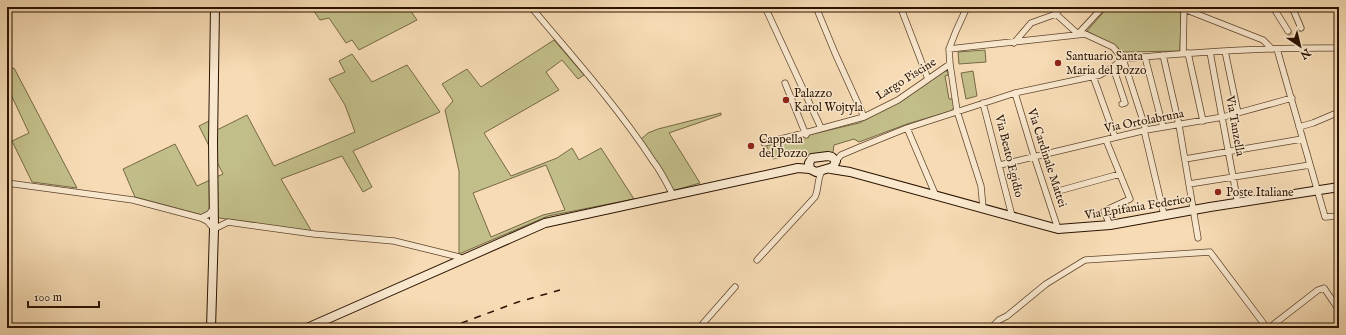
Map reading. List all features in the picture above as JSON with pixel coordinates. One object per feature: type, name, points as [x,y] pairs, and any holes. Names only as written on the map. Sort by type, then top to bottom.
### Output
[{"type":"main road","points":[[211,328],[214,229],[213,142],[215,7]]},
{"type":"main road","points":[[811,167],[812,158],[816,157],[831,164]]},
{"type":"main road","points":[[811,167],[816,172],[831,164]]},
{"type":"main road","name":"Via Epifania Federico","points":[[831,164],[850,172],[1058,229],[1110,225],[1193,210],[1339,187]]},
{"type":"main road","points":[[307,328],[545,223],[811,167]]},
{"type":"street","points":[[531,7],[600,89],[629,127],[654,161],[673,195]]},
{"type":"street","points":[[765,7],[821,128]]},
{"type":"street","points":[[816,7],[864,116]]},
{"type":"street","points":[[902,7],[902,11],[928,79]]},
{"type":"street","points":[[967,7],[950,49],[950,64],[958,111],[982,186],[982,208]]},
{"type":"street","points":[[1014,43],[1031,24],[1056,14],[1061,7]]},
{"type":"street","points":[[1078,34],[1103,7]]},
{"type":"street","points":[[1274,7],[1288,31]]},
{"type":"street","points":[[1292,7],[1301,28]]},
{"type":"street","points":[[1203,121],[1186,53],[1186,8],[1263,40],[1274,49],[1292,98],[1302,139],[1325,217],[1339,216]]},
{"type":"street","points":[[1056,14],[1078,34]]},
{"type":"street","points":[[950,49],[1014,43],[1078,34],[1085,34],[1113,47],[1123,59],[1145,130],[1164,215]]},
{"type":"street","points":[[817,187],[819,178],[831,164],[860,147],[907,128],[1015,93],[1100,75],[1123,59],[1186,53],[1274,49],[1298,46],[1339,48]]},
{"type":"street","points":[[1226,51],[1238,113]]},
{"type":"street","name":"Via Tanzella","points":[[1210,52],[1238,204]]},
{"type":"street","points":[[1162,55],[1179,125],[1198,238]]},
{"type":"street","points":[[1145,57],[1163,127]]},
{"type":"street","name":"Largo Piscine","points":[[764,143],[806,134],[821,128],[864,116],[898,100],[950,64]]},
{"type":"street","points":[[1113,67],[1125,103],[1122,104]]},
{"type":"street","points":[[1093,76],[1115,137]]},
{"type":"street","points":[[784,83],[806,134]]},
{"type":"street","name":"Via Cardinale Mattei","points":[[1015,93],[1058,229]]},
{"type":"street","name":"Via Ortolabruna","points":[[1000,165],[1145,130],[1223,117],[1292,98]]},
{"type":"street","name":"Via Beato Egidio","points":[[983,103],[1012,216]]},
{"type":"street","points":[[1299,127],[1339,112]]},
{"type":"street","points":[[907,128],[936,196]]},
{"type":"street","points":[[1185,159],[1302,139]]},
{"type":"street","points":[[1106,140],[1130,199],[1104,211],[1110,225]]},
{"type":"street","points":[[1189,184],[1310,165]]},
{"type":"street","points":[[757,260],[817,194],[815,176],[811,167]]},
{"type":"street","points":[[1062,190],[1120,174]]},
{"type":"street","points":[[7,183],[133,200],[201,218],[207,221],[214,229],[228,222],[314,234],[394,241],[452,255],[462,259]]},
{"type":"street","points":[[201,218],[209,214],[214,208]]},
{"type":"street","points":[[991,328],[999,320],[1007,316],[1046,284],[1085,260],[1210,252],[1268,328],[1318,290],[1324,288],[1339,310]]},
{"type":"street","points":[[700,328],[735,287]]},
{"type":"shaded area","points":[[311,7],[408,7],[417,20],[359,50],[352,40],[346,43],[329,18],[320,20]]},
{"type":"shaded area","points":[[1108,7],[1170,7],[1181,13],[1180,51],[1124,52],[1087,31]]},
{"type":"shaded area","points":[[554,40],[584,75],[578,79],[562,60],[546,72],[559,90],[484,133],[511,176],[557,158],[572,148],[579,160],[601,148],[634,199],[548,216],[459,254],[459,171],[445,110],[453,101],[442,84],[467,69],[481,87]],"holes":[[[546,165],[565,210],[543,215],[491,237],[473,193]]]},
{"type":"shaded area","points":[[985,50],[986,62],[959,64],[958,52]]},
{"type":"shaded area","points":[[352,54],[372,82],[407,65],[440,112],[353,151],[372,187],[363,192],[342,156],[281,179],[312,232],[206,216],[135,197],[123,169],[175,144],[197,186],[223,174],[199,126],[209,121],[215,131],[247,115],[274,166],[355,132],[345,105],[329,79],[345,72],[339,61]]},
{"type":"shaded area","points":[[14,68],[77,188],[32,182],[12,141],[29,133],[7,86],[7,71]]},
{"type":"shaded area","points":[[944,70],[948,72],[948,75],[945,76],[949,99],[953,99],[954,107],[951,111],[907,124],[859,142],[854,139],[834,145],[833,152],[815,154],[808,158],[806,151],[773,159],[766,145],[859,123],[903,100]]},
{"type":"shaded area","points":[[973,71],[977,96],[966,99],[961,73]]},
{"type":"shaded area","points":[[721,113],[721,115],[669,133],[700,183],[672,191],[640,140],[648,133],[658,129]]},
{"type":"tunnel","points":[[1288,31],[1298,45]]},
{"type":"railway","points":[[448,328],[518,302],[560,290]]},
{"type":"place","name":"Santuario Santa Maria del Pozzo","points":[[1058,63]]},
{"type":"place","name":"Palazzo Karol Wojtyla","points":[[786,100]]},
{"type":"place","name":"Cappella del Pozzo","points":[[751,146]]},
{"type":"place","name":"Poste Italiane","points":[[1218,192]]}]
